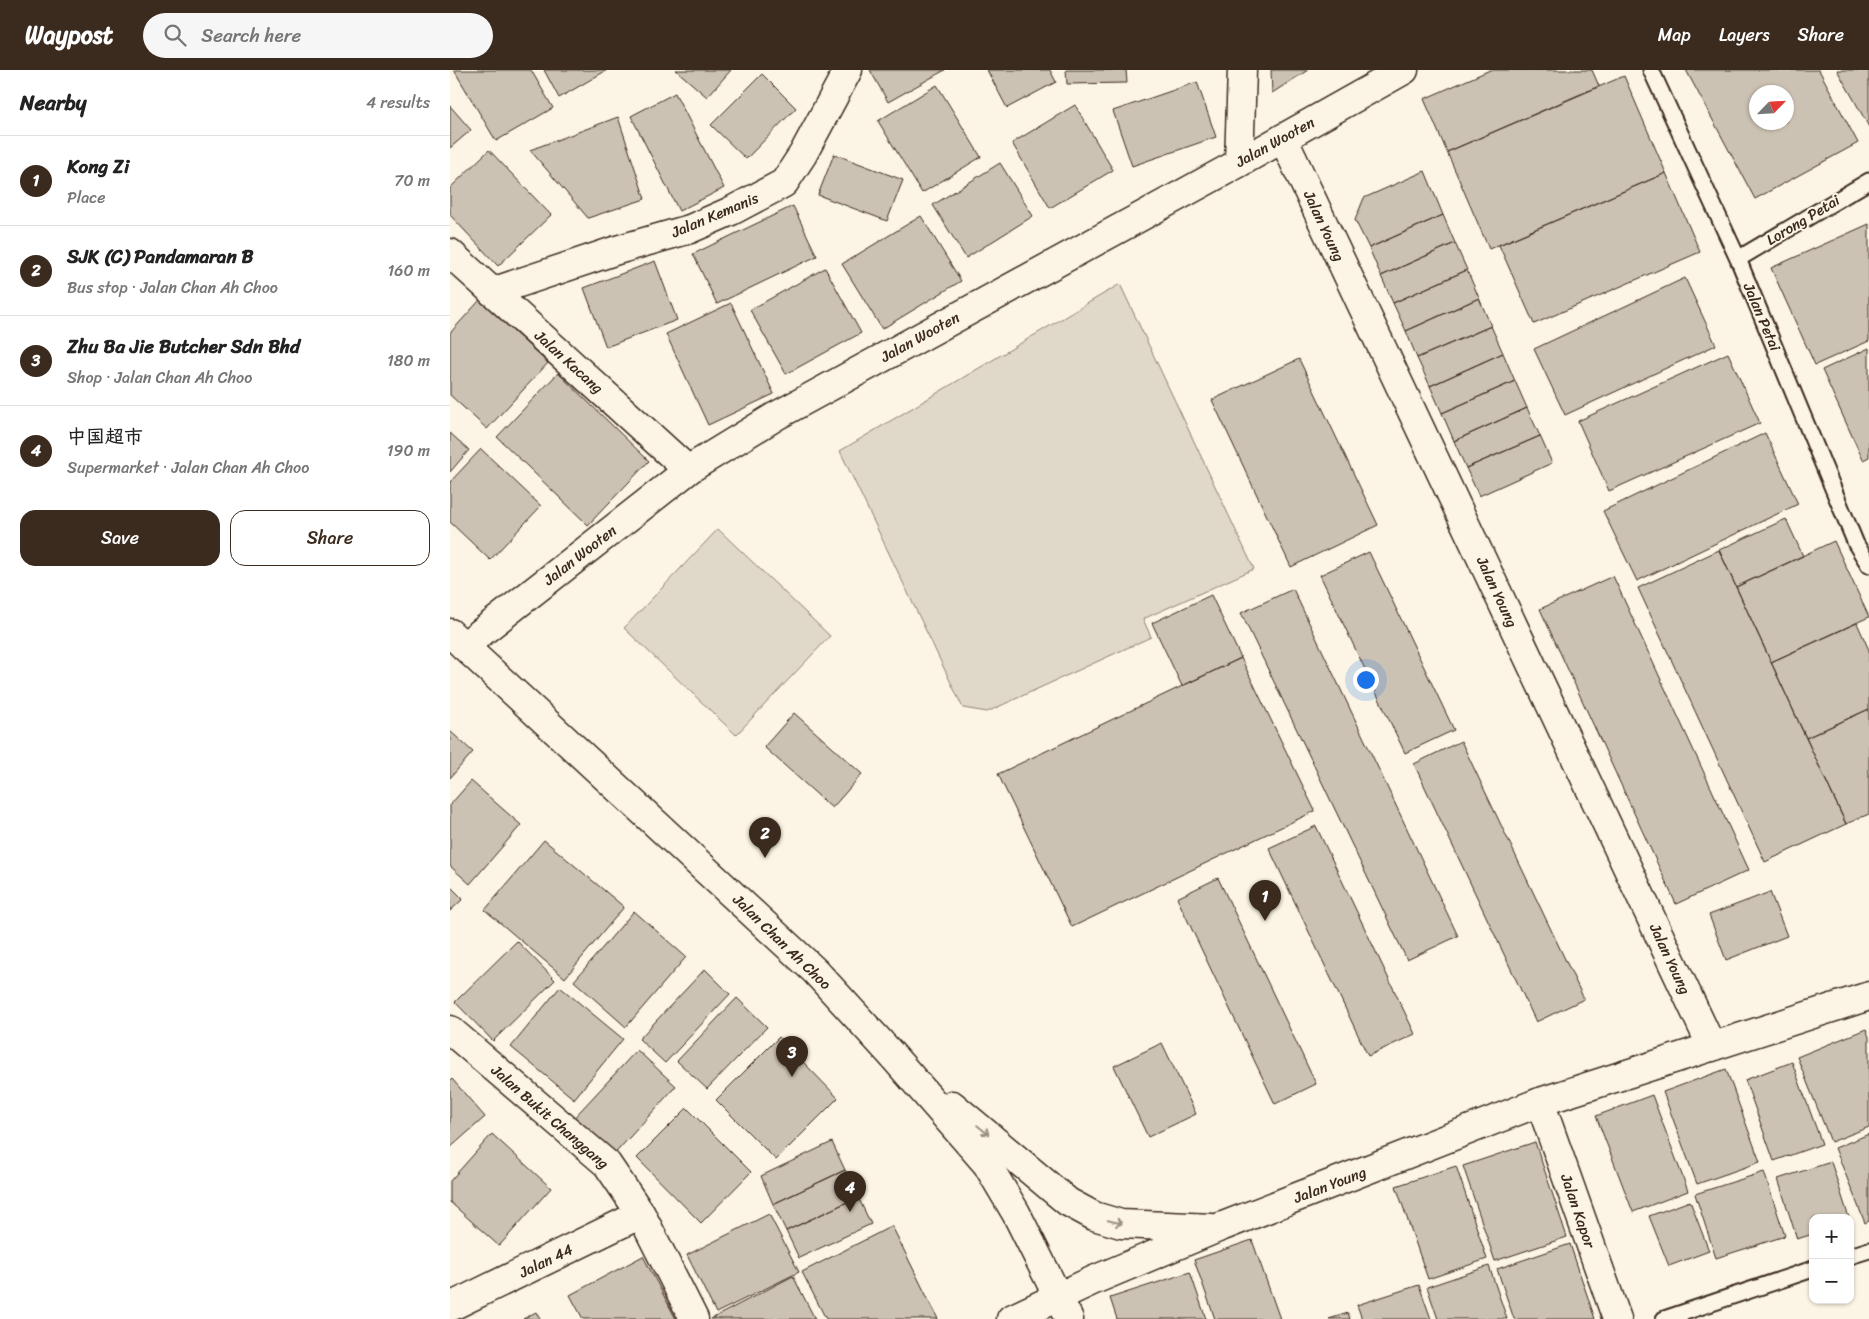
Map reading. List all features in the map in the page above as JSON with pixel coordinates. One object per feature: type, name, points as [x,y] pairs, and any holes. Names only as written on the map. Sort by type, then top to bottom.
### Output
[{"type":"street","name":"Jalan Kemanis","points":[[492,292],[617,250],[690,229],[784,183],[803,154],[848,70]]},
{"type":"street","points":[[1238,163],[1242,70]]},
{"type":"street","name":"Jalan Wooten","points":[[457,640],[688,470],[776,416],[1404,70]]},
{"type":"street","name":"Jalan Young","points":[[1283,138],[1712,1046]]},
{"type":"street","name":"Jalan Kacang","points":[[450,253],[688,470]]},
{"type":"street","name":"Jalan Chan Ah Choo","points":[[457,640],[815,971],[891,1054],[987,1164],[1016,1213],[1064,1308]]},
{"type":"street","name":"Jalan Young","points":[[1011,1319],[1064,1308],[1218,1228],[1540,1102],[1869,996]]},
{"type":"street","name":"Jalan Bukit Changgang","points":[[450,1030],[607,1164],[641,1214],[694,1319]]},
{"type":"street","points":[[891,1054],[1031,1169],[1068,1202],[1094,1216],[1122,1224],[1218,1228]]},
{"type":"street","name":"Jalan Kapor","points":[[1540,1102],[1617,1319]]},
{"type":"street","name":"Jalan 44","points":[[450,1308],[641,1214]]},
{"type":"lane","name":"Jalan Petai","points":[[1651,70],[1738,260],[1856,544],[1869,565]]},
{"type":"lane","name":"Lorong Petai","points":[[1738,260],[1869,181]]},
{"type":"lane","points":[[1854,1255],[1869,1250]]},
{"type":"lane","points":[[1664,1319],[1809,1270]]},
{"type":"shaded area","points":[[1120,284],[1254,569],[1143,619],[1151,637],[987,712],[963,708],[840,451]]},
{"type":"shaded area","points":[[718,529],[830,636],[736,735],[624,628]]},
{"type":"building","points":[[454,70],[531,70],[553,108],[496,141]]},
{"type":"building","points":[[544,70],[607,70],[559,98]]},
{"type":"building","points":[[676,70],[731,70],[707,97]]},
{"type":"building","points":[[870,70],[945,70],[888,102]]},
{"type":"building","points":[[987,70],[1050,70],[1056,82],[1007,108]]},
{"type":"building","points":[[1066,70],[1126,70],[1127,83],[1067,84]]},
{"type":"building","points":[[1271,70],[1308,70],[1272,93]]},
{"type":"building","points":[[1490,70],[1592,70],[1599,86],[1447,152],[1424,99]]},
{"type":"building","points":[[1686,70],[1819,70],[1858,143],[1755,199]]},
{"type":"building","points":[[1837,70],[1869,70],[1869,127],[1853,98]]},
{"type":"building","points":[[762,74],[796,108],[746,159],[711,125]]},
{"type":"building","points":[[1624,76],[1666,173],[1489,249],[1447,152]]},
{"type":"building","points":[[1197,82],[1216,137],[1132,166],[1113,111]]},
{"type":"building","points":[[937,85],[981,157],[922,193],[878,121]]},
{"type":"building","points":[[675,93],[724,188],[679,211],[631,116]]},
{"type":"building","points":[[1075,105],[1113,170],[1050,208],[1012,143]]},
{"type":"building","points":[[450,106],[471,130],[450,148]]},
{"type":"building","points":[[618,117],[645,199],[588,218],[530,150]]},
{"type":"building","points":[[489,150],[551,215],[498,266],[450,215],[450,188]]},
{"type":"building","points":[[834,154],[903,180],[887,221],[818,195]]},
{"type":"building","points":[[1000,163],[1033,216],[966,258],[933,205]]},
{"type":"building","points":[[1425,171],[1443,215],[1369,248],[1355,220],[1364,198]]},
{"type":"building","points":[[1666,173],[1700,252],[1534,324],[1499,245]]},
{"type":"building","points":[[793,206],[817,256],[717,304],[693,254]]},
{"type":"building","points":[[1443,215],[1455,243],[1381,276],[1369,248]]},
{"type":"building","points":[[921,216],[961,281],[882,329],[842,264]]},
{"type":"building","points":[[1869,224],[1869,341],[1815,365],[1771,268]]},
{"type":"building","points":[[1455,243],[1467,270],[1393,303],[1381,276]]},
{"type":"building","points":[[655,261],[677,320],[606,347],[584,288]]},
{"type":"building","points":[[825,268],[861,333],[786,374],[750,310]]},
{"type":"building","points":[[1467,270],[1479,298],[1406,331],[1393,303]]},
{"type":"building","points":[[1685,278],[1716,345],[1565,415],[1534,349]]},
{"type":"building","points":[[1479,298],[1491,326],[1417,358],[1406,331]]},
{"type":"building","points":[[480,300],[548,363],[487,429],[450,395],[450,333]]},
{"type":"building","points":[[731,303],[774,394],[708,425],[666,334]]},
{"type":"building","points":[[1491,326],[1503,353],[1430,386],[1417,358]]},
{"type":"building","points":[[1869,348],[1869,457],[1863,460],[1822,370]]},
{"type":"building","points":[[1503,353],[1515,381],[1442,413],[1430,386]]},
{"type":"building","points":[[1728,353],[1760,423],[1609,491],[1578,421]]},
{"type":"building","points":[[1299,359],[1378,525],[1291,567],[1212,400]]},
{"type":"building","points":[[558,373],[649,461],[588,525],[497,437]]},
{"type":"building","points":[[1515,381],[1527,408],[1454,441],[1442,413]]},
{"type":"building","points":[[1527,408],[1540,436],[1466,468],[1454,441]]},
{"type":"building","points":[[450,433],[469,450],[450,472]]},
{"type":"building","points":[[1765,433],[1798,504],[1637,581],[1603,511]]},
{"type":"building","points":[[1540,436],[1552,463],[1479,496],[1466,468]]},
{"type":"building","points":[[481,449],[541,506],[490,560],[450,522],[450,482]]},
{"type":"building","points":[[1786,519],[1803,556],[1736,587],[1719,550]]},
{"type":"building","points":[[1834,541],[1869,617],[1771,662],[1736,587]]},
{"type":"building","points":[[1719,550],[1846,824],[1765,862],[1638,588]]},
{"type":"building","points":[[1369,552],[1454,730],[1405,753],[1320,575]]},
{"type":"building","points":[[1613,576],[1749,870],[1676,904],[1540,609]]},
{"type":"building","points":[[1293,589],[1458,936],[1407,960],[1241,613]]},
{"type":"building","points":[[1211,595],[1241,658],[1182,686],[1152,623]]},
{"type":"building","points":[[1857,623],[1869,650],[1869,709],[1806,738],[1771,662]]},
{"type":"building","points":[[1241,658],[1315,811],[1072,927],[998,774]]},
{"type":"building","points":[[1869,709],[1869,814],[1846,824],[1806,738]]},
{"type":"building","points":[[794,713],[862,774],[832,808],[764,747]]},
{"type":"building","points":[[450,731],[473,752],[450,778]]},
{"type":"building","points":[[1461,741],[1584,999],[1536,1022],[1414,764]]},
{"type":"building","points":[[471,781],[521,825],[470,884],[450,866],[450,805]]},
{"type":"building","points":[[1316,826],[1415,1034],[1368,1056],[1269,848]]},
{"type":"building","points":[[544,840],[624,907],[565,978],[485,910]]},
{"type":"building","points":[[1218,878],[1316,1084],[1275,1104],[1177,898]]},
{"type":"building","points":[[450,886],[463,899],[450,911]]},
{"type":"building","points":[[1770,892],[1787,936],[1726,960],[1709,915]]},
{"type":"building","points":[[634,911],[686,957],[626,1027],[574,981]]},
{"type":"building","points":[[517,941],[555,980],[493,1041],[455,1002]]},
{"type":"building","points":[[705,969],[730,994],[665,1063],[639,1039]]},
{"type":"building","points":[[560,987],[623,1039],[574,1099],[511,1047]]},
{"type":"building","points":[[737,998],[767,1027],[707,1089],[677,1061]]},
{"type":"building","points":[[1866,1029],[1869,1037],[1869,1127],[1831,1142],[1797,1057]]},
{"type":"building","points":[[779,1037],[838,1098],[776,1160],[716,1100]]},
{"type":"building","points":[[1162,1043],[1196,1114],[1148,1137],[1114,1066]]},
{"type":"building","points":[[637,1050],[676,1086],[610,1159],[570,1122]]},
{"type":"building","points":[[1792,1062],[1822,1144],[1774,1161],[1745,1080]]},
{"type":"building","points":[[1726,1069],[1760,1162],[1697,1184],[1663,1092]]},
{"type":"building","points":[[452,1079],[485,1117],[450,1148],[450,1081]]},
{"type":"building","points":[[1652,1095],[1688,1191],[1633,1212],[1596,1116]]},
{"type":"building","points":[[687,1108],[751,1172],[701,1223],[637,1158]]},
{"type":"building","points":[[492,1134],[551,1188],[499,1246],[450,1202],[450,1181]]},
{"type":"building","points":[[1869,1134],[1869,1221],[1865,1223],[1835,1148]]},
{"type":"building","points":[[832,1142],[845,1170],[773,1204],[761,1176]]},
{"type":"building","points":[[1535,1142],[1567,1237],[1495,1261],[1463,1166]]},
{"type":"building","points":[[1831,1162],[1848,1214],[1809,1214],[1809,1235],[1797,1239],[1778,1179]]},
{"type":"building","points":[[1456,1166],[1487,1259],[1428,1279],[1396,1186]]},
{"type":"building","points":[[845,1170],[858,1197],[786,1231],[773,1204]]},
{"type":"building","points":[[1764,1172],[1785,1236],[1716,1258],[1695,1194]]},
{"type":"building","points":[[858,1197],[871,1224],[799,1258],[786,1231]]},
{"type":"building","points":[[1690,1201],[1709,1251],[1669,1266],[1649,1216]]},
{"type":"building","points":[[769,1214],[799,1272],[716,1313],[687,1255]]},
{"type":"building","points":[[892,1226],[938,1319],[826,1319],[802,1272]]},
{"type":"building","points":[[1252,1240],[1280,1319],[1215,1319],[1194,1260]]},
{"type":"building","points":[[1570,1244],[1595,1319],[1514,1319],[1497,1269]]},
{"type":"building","points":[[643,1256],[676,1319],[583,1319],[570,1295]]},
{"type":"building","points":[[1489,1266],[1507,1319],[1438,1319],[1427,1287]]},
{"type":"building","points":[[1190,1272],[1206,1319],[1117,1319],[1110,1298]]},
{"type":"building","points":[[793,1276],[815,1319],[711,1319]]},
{"type":"building","points":[[1419,1285],[1431,1319],[1362,1319],[1357,1305]]},
{"type":"building","points":[[536,1312],[540,1319],[523,1319]]},
{"type":"building","points":[[1348,1313],[1350,1319],[1329,1319]]},
{"type":"place","name":"SJK (C) Pandamaran B","points":[[765,858]]},
{"type":"place","name":"Kong Zi","points":[[1265,921]]},
{"type":"place","name":"Zhu Ba Jie Butcher Sdn Bhd","points":[[792,1077]]},
{"type":"place","name":"中国超市","points":[[850,1212]]}]
